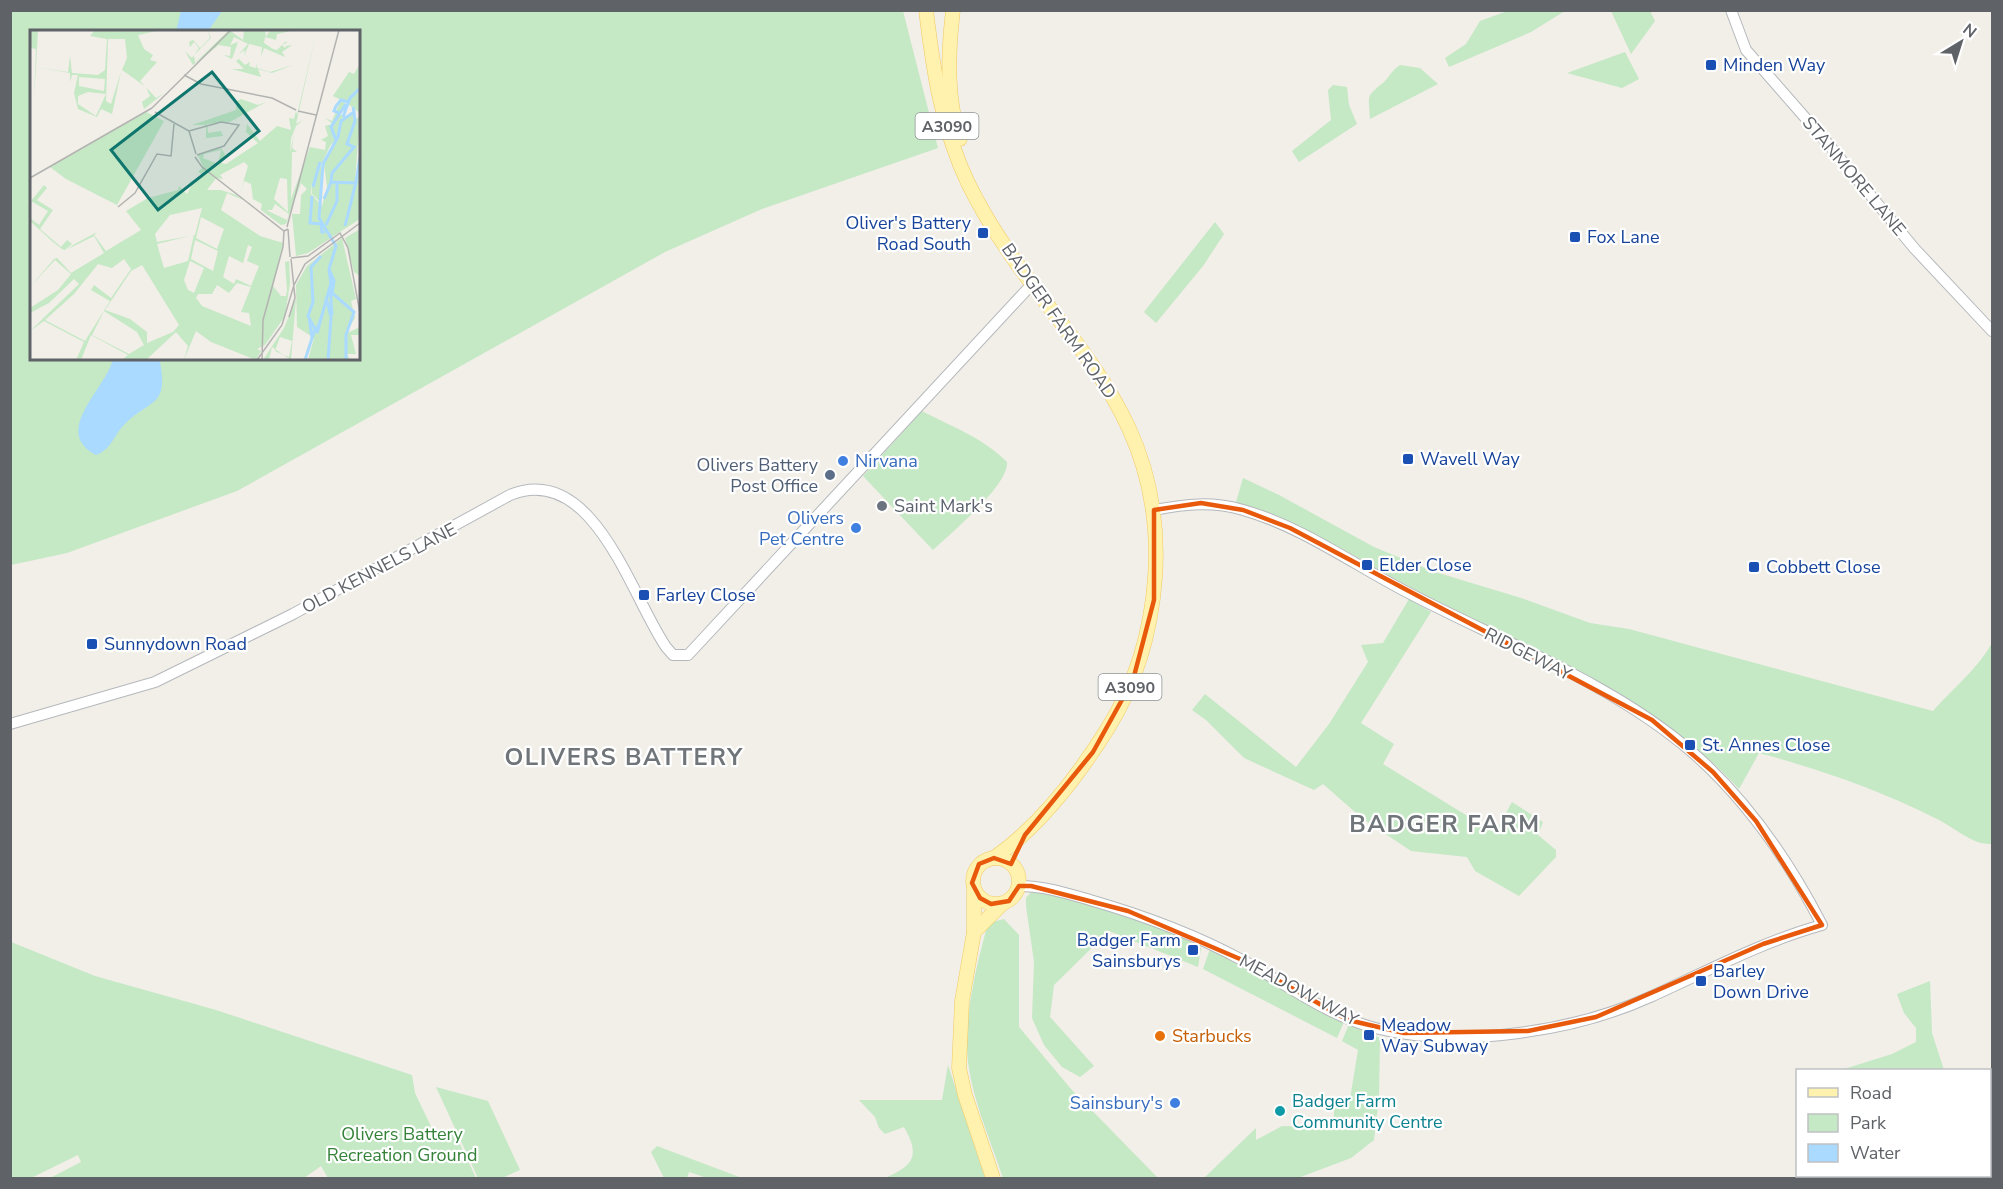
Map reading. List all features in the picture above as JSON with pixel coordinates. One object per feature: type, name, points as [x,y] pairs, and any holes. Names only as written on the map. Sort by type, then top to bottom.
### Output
[{"type":"main road","name":"BADGER FARM ROAD","points":[[926,10],[937,83],[949,136],[968,182],[996,232],[1087,355],[1120,408],[1138,448],[1154,510],[1156,564],[1154,600],[1142,655],[1133,680],[1118,712],[1093,752],[1025,835],[1011,864]]},
{"type":"main road","name":"BADGER FARM ROAD","points":[[953,10],[950,68],[953,113],[977,185],[996,232]]},
{"type":"main road","name":"BADGER FARM ROAD","points":[[994,858],[1025,835]]},
{"type":"main road","points":[[974,932],[1002,904],[1016,894],[1019,886],[1017,870],[1011,864],[994,858],[986,860],[974,871],[972,883],[974,932],[962,1001],[959,1068],[965,1095],[993,1179]]},
{"type":"main road","points":[[974,891],[991,904],[1002,904]]},
{"type":"street","name":"STANMORE LANE","points":[[1731,10],[1746,50],[1829,145],[1914,248],[1992,331]]},
{"type":"street","name":"OLD KENNELS LANE","points":[[10,724],[155,682],[293,614],[510,495],[534,488],[560,493],[573,501],[617,557],[658,635],[673,655],[688,655],[1033,284]]},
{"type":"street","name":"RIDGEWAY","points":[[1154,510],[1184,503],[1219,505],[1243,510],[1290,528],[1401,590],[1621,701],[1652,720],[1713,772],[1756,821],[1782,855],[1822,925]]},
{"type":"street","name":"MEADOW WAY","points":[[1019,886],[1047,888],[1145,917],[1240,959],[1348,1020],[1398,1032],[1483,1035],[1528,1031],[1596,1017],[1649,998],[1763,944],[1822,925]]},
{"type":"highlighted area","points":[[1201,503],[1243,510],[1290,528],[1652,720],[1713,772],[1756,821],[1822,925],[1763,944],[1596,1017],[1528,1031],[1404,1033],[1348,1020],[1240,959],[1128,911],[1031,886],[1019,886],[1009,901],[991,904],[980,898],[972,883],[979,864],[994,858],[1011,864],[1025,835],[1093,752],[1133,680],[1154,600],[1154,510]]},
{"type":"green space","points":[[1510,10],[1565,11],[1531,32],[1449,67],[1445,58],[1466,44],[1480,21]]},
{"type":"green space","points":[[11,11],[903,11],[938,148],[762,209],[665,252],[237,491],[67,553],[11,565]]},
{"type":"green space","points":[[1611,11],[1650,11],[1655,21],[1631,54]]},
{"type":"green space","points":[[1625,52],[1639,79],[1622,88],[1567,73]]},
{"type":"green space","points":[[1400,65],[1420,68],[1438,84],[1370,119],[1371,94]]},
{"type":"green space","points":[[1333,85],[1347,87],[1349,105],[1357,124],[1299,162],[1292,151],[1331,120],[1328,90]]},
{"type":"green space","points":[[1215,222],[1224,234],[1203,266],[1156,323],[1144,312]]},
{"type":"green space","points":[[922,411],[977,439],[1007,462],[999,483],[989,495],[933,550],[863,476]]},
{"type":"green space","points":[[1243,478],[1374,547],[1432,571],[1521,598],[1590,623],[1629,629],[1933,711],[1972,670],[1992,643],[1992,844],[1970,839],[1935,818],[1871,789],[1759,753],[1739,789],[1706,757],[1671,729],[1634,703],[1594,680],[1416,590],[1326,540],[1293,524],[1236,502]]},
{"type":"green space","points":[[1409,599],[1431,612],[1361,723],[1394,744],[1383,764],[1495,833],[1512,802],[1543,822],[1538,835],[1556,850],[1556,857],[1519,896],[1475,871],[1467,857],[1411,851],[1363,819],[1323,784],[1314,790],[1244,758],[1206,720],[1192,710],[1205,694],[1296,767],[1329,724],[1368,662],[1361,645],[1383,643]]},
{"type":"green space","points":[[1031,892],[1095,903],[1163,928],[1201,948],[1198,967],[1109,931],[1054,985],[1050,1017],[1094,1066],[1080,1077],[1062,1067],[1044,1045],[1032,1018],[1034,962],[1026,906],[1026,898]]},
{"type":"green space","points":[[1004,919],[1019,935],[1019,1027],[1071,1089],[1158,1178],[1003,1178],[975,1095],[968,1061],[967,1029],[971,999],[988,923]]},
{"type":"green space","name":"Olivers Battery Recreation Ground","points":[[11,942],[95,976],[216,1010],[412,1075],[415,1093],[437,1139],[451,1132],[456,1136],[476,1178],[328,1178],[321,1166],[304,1178],[50,1178],[81,1162],[78,1155],[31,1178],[11,1178]]},
{"type":"green space","points":[[1210,949],[1344,1022],[1337,1038],[1203,969]]},
{"type":"green space","points":[[1930,981],[1932,1033],[1944,1069],[1844,1069],[1892,1054],[1916,1042],[1916,1028],[1904,1013],[1897,994]]},
{"type":"green space","points":[[1349,1024],[1380,1038],[1379,1098],[1374,1140],[1351,1158],[1298,1178],[1204,1178],[1256,1128],[1256,1140],[1282,1126],[1333,1127],[1335,1100],[1350,1099],[1358,1050],[1342,1041]]},
{"type":"green space","points":[[948,1065],[985,1178],[885,1178],[902,1169],[911,1159],[913,1153],[909,1137],[904,1127],[885,1134],[879,1128],[875,1117],[859,1100],[942,1100]]},
{"type":"green space","points":[[436,1087],[488,1101],[520,1170],[502,1178],[478,1178]]},
{"type":"green space","points":[[657,1146],[742,1178],[707,1178],[689,1172],[687,1178],[664,1178],[651,1152]]},
{"type":"water","points":[[181,10],[222,11],[209,30],[176,30]]},
{"type":"water","points":[[113,360],[161,360],[162,388],[155,401],[124,425],[109,445],[96,455],[84,445],[79,434],[80,422],[85,409]]},
{"type":"place","name":"Minden Way","points":[[1711,65]]},
{"type":"place","name":"Oliver's Battery Road South","points":[[983,233]]},
{"type":"place","name":"Fox Lane","points":[[1575,237]]},
{"type":"place","name":"Wavell Way","points":[[1408,459]]},
{"type":"place","name":"Nirvana","points":[[843,461]]},
{"type":"place","name":"Olivers Battery Post Office","points":[[830,475]]},
{"type":"place","name":"Saint Mark's","points":[[882,506]]},
{"type":"place","name":"Olivers Pet Centre","points":[[856,528]]},
{"type":"place","name":"Elder Close","points":[[1367,565]]},
{"type":"place","name":"Cobbett Close","points":[[1754,567]]},
{"type":"place","name":"Farley Close","points":[[644,595]]},
{"type":"place","name":"Sunnydown Road","points":[[92,644]]},
{"type":"place","name":"St. Annes Close","points":[[1690,745]]},
{"type":"place","name":"Badger Farm Sainsburys","points":[[1193,950]]},
{"type":"place","name":"Barley Down Drive","points":[[1701,981]]},
{"type":"place","name":"Meadow Way Subway","points":[[1369,1035]]},
{"type":"place","name":"Starbucks","points":[[1160,1036]]},
{"type":"place","name":"Sainsbury's","points":[[1175,1103]]},
{"type":"place","name":"Badger Farm Community Centre","points":[[1280,1111]]},
{"type":"district","name":"OLIVERS BATTERY","points":[[624,757]]},
{"type":"district","name":"BADGER FARM","points":[[1445,824]]}]
